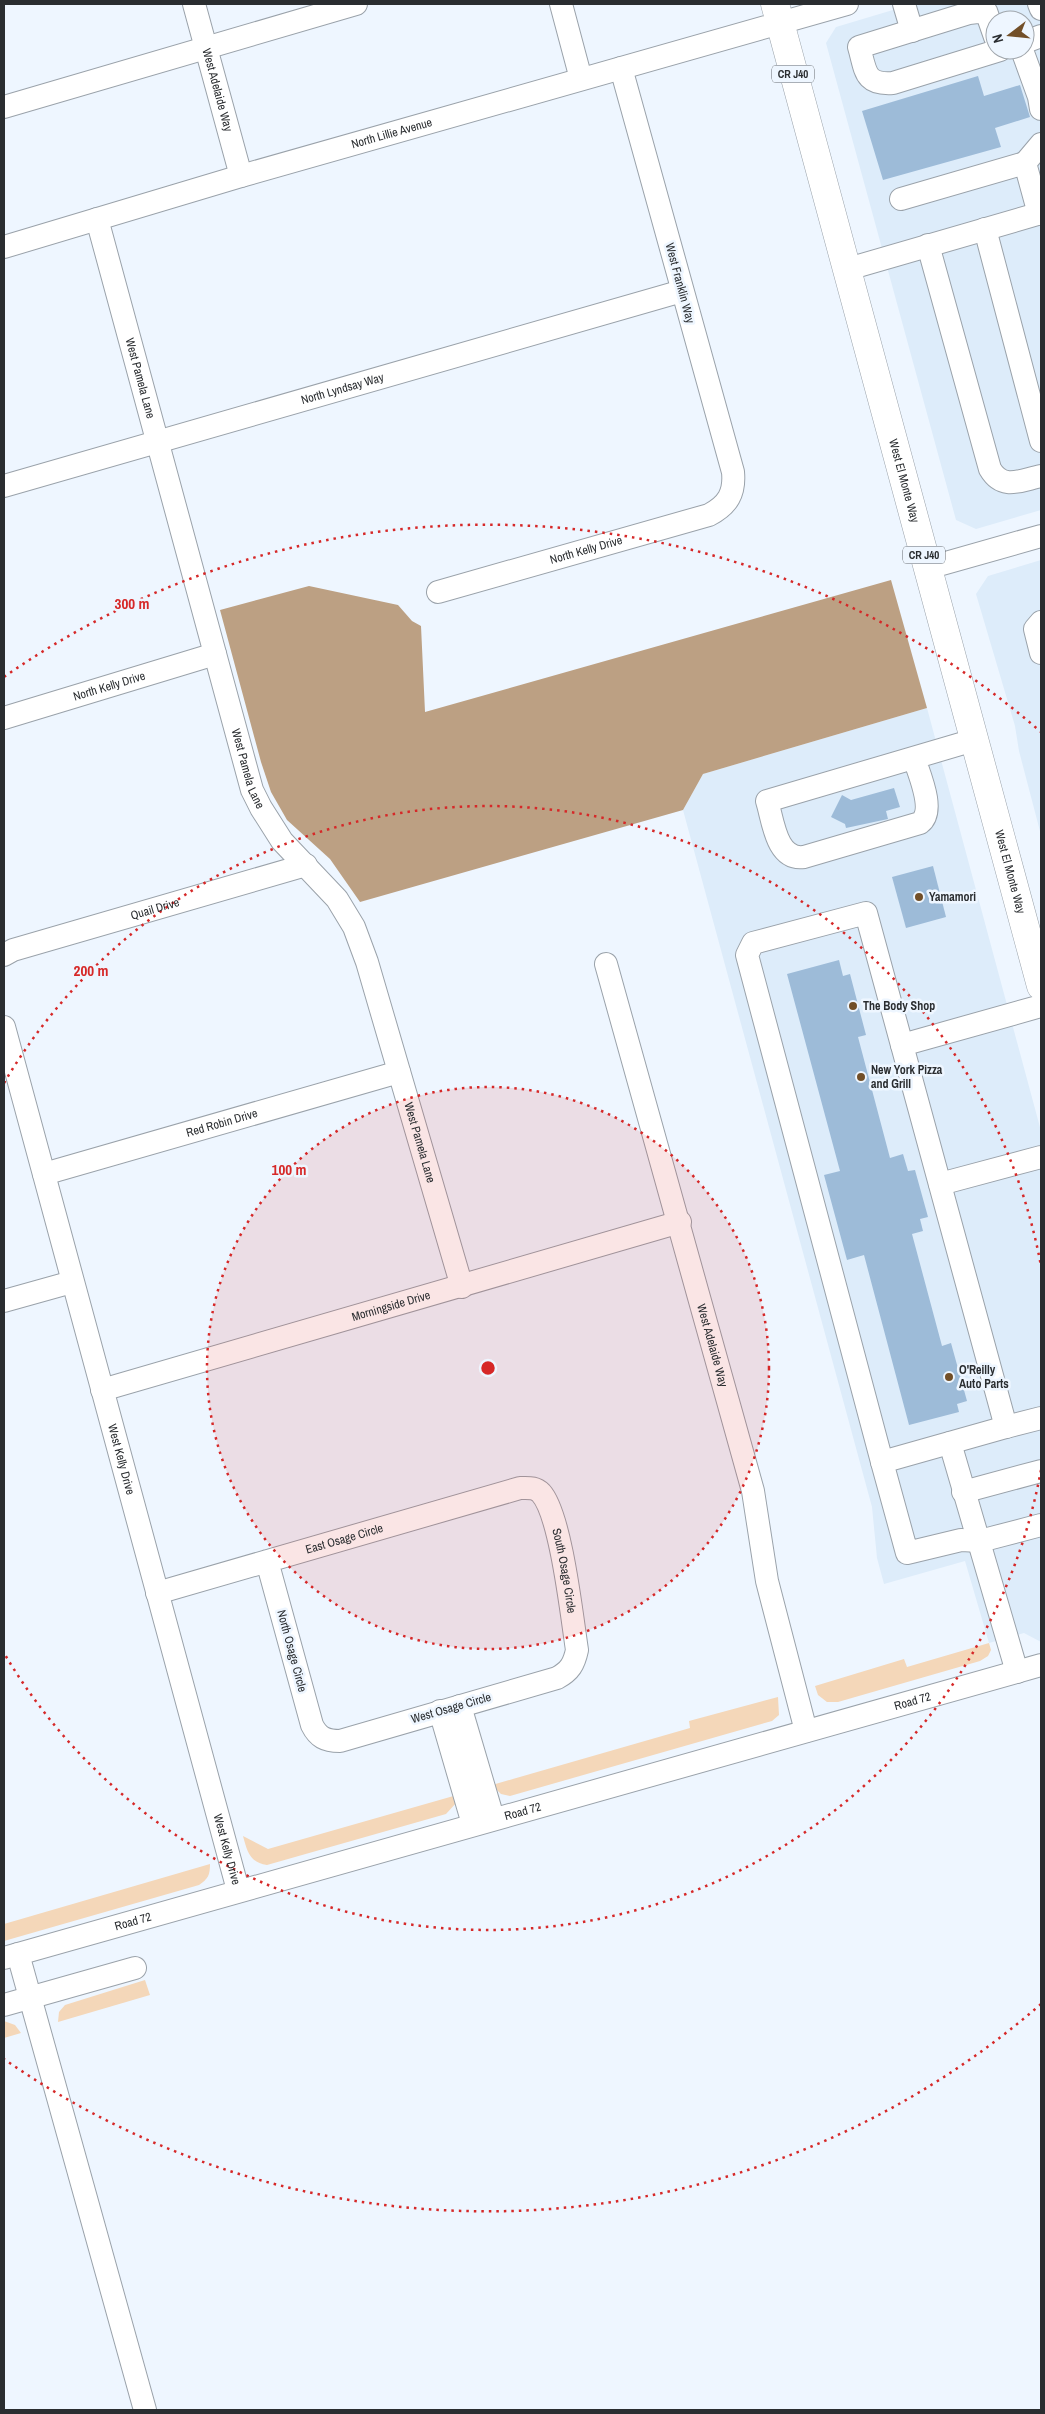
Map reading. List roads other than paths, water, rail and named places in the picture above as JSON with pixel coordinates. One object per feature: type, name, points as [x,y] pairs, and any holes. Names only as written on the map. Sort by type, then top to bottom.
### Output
[{"type":"main road","name":"West El Monte Way","points":[[777,13],[848,268],[1041,986]]},
{"type":"street","name":"West Adelaide Way","points":[[194,4],[241,176]]},
{"type":"street","points":[[4,107],[356,4]]},
{"type":"street","points":[[561,4],[581,79]]},
{"type":"street","name":"North Lillie Avenue","points":[[4,247],[241,176],[621,68],[777,13],[847,4]]},
{"type":"street","points":[[904,4],[912,31]]},
{"type":"street","points":[[1039,4],[1041,9]]},
{"type":"street","points":[[985,11],[969,13],[859,47],[867,76],[878,84],[893,83],[985,55]]},
{"type":"street","points":[[1026,60],[1039,96],[1041,109]]},
{"type":"street","name":"West Franklin Way","points":[[621,68],[733,472],[734,486],[730,499]]},
{"type":"street","points":[[901,199],[1025,163],[1041,144]]},
{"type":"street","points":[[848,268],[1040,214],[1025,163]]},
{"type":"street","name":"West Pamela Lane","points":[[97,219],[252,790],[282,841],[337,899],[354,927],[367,962],[462,1287]]},
{"type":"street","points":[[985,229],[1041,439]]},
{"type":"street","points":[[928,246],[990,469],[1000,481],[1007,483],[1041,476]]},
{"type":"street","name":"North Lyndsay Way","points":[[4,486],[682,291]]},
{"type":"street","name":"North Kelly Drive","points":[[438,592],[709,515],[720,509],[730,499]]},
{"type":"street","points":[[928,568],[1041,536]]},
{"type":"street","points":[[1041,622],[1034,629],[1041,653]]},
{"type":"street","name":"North Kelly Drive","points":[[4,718],[215,654]]},
{"type":"street","points":[[914,758],[928,806],[926,816],[920,823],[804,857],[792,857],[783,850],[767,801],[974,740]]},
{"type":"street","name":"Quail Drive","points":[[4,955],[13,950],[306,865]]},
{"type":"street","points":[[1006,1427],[866,913],[753,943],[747,955],[907,1554],[961,1540],[980,1541],[1041,1525]]},
{"type":"street","name":"West Adelaide Way","points":[[606,964],[680,1222],[753,1491],[767,1581],[806,1731]]},
{"type":"street","points":[[902,1045],[1041,1006]]},
{"type":"street","name":"West Kelly Drive","points":[[4,1027],[238,1890]]},
{"type":"street","name":"Red Robin Drive","points":[[44,1174],[399,1072]]},
{"type":"street","points":[[940,1184],[1041,1157]]},
{"type":"street","name":"Morningside Drive","points":[[102,1390],[462,1287],[680,1222]]},
{"type":"street","points":[[4,1301],[72,1282]]},
{"type":"street","points":[[882,1462],[1041,1418]]},
{"type":"street","points":[[950,1443],[1017,1672]]},
{"type":"street","points":[[963,1492],[1041,1471]]},
{"type":"street","name":"East Osage Circle","points":[[158,1593],[520,1488],[533,1487]]},
{"type":"street","name":"South Osage Circle","points":[[533,1487],[547,1501],[560,1547],[577,1650],[575,1663]]},
{"type":"street","name":"North Osage Circle","points":[[267,1561],[312,1725],[321,1738]]},
{"type":"street","name":"West Osage Circle","points":[[321,1738],[330,1741],[340,1741],[558,1678],[568,1672],[575,1663]]},
{"type":"street","name":"Road 72","points":[[11,1956],[238,1890],[1041,1665]]},
{"type":"street","points":[[450,1708],[483,1821]]},
{"type":"street","points":[[11,1956],[30,1997],[145,2410]]},
{"type":"street","points":[[4,2005],[135,1968]]},
{"type":"place","name":"Yamamori","points":[[919,897]]},
{"type":"place","name":"The Body Shop","points":[[853,1006]]},
{"type":"place","name":"New York Pizza and Grill","points":[[861,1077]]},
{"type":"place","name":"O'Reilly Auto Parts","points":[[949,1377]]}]
